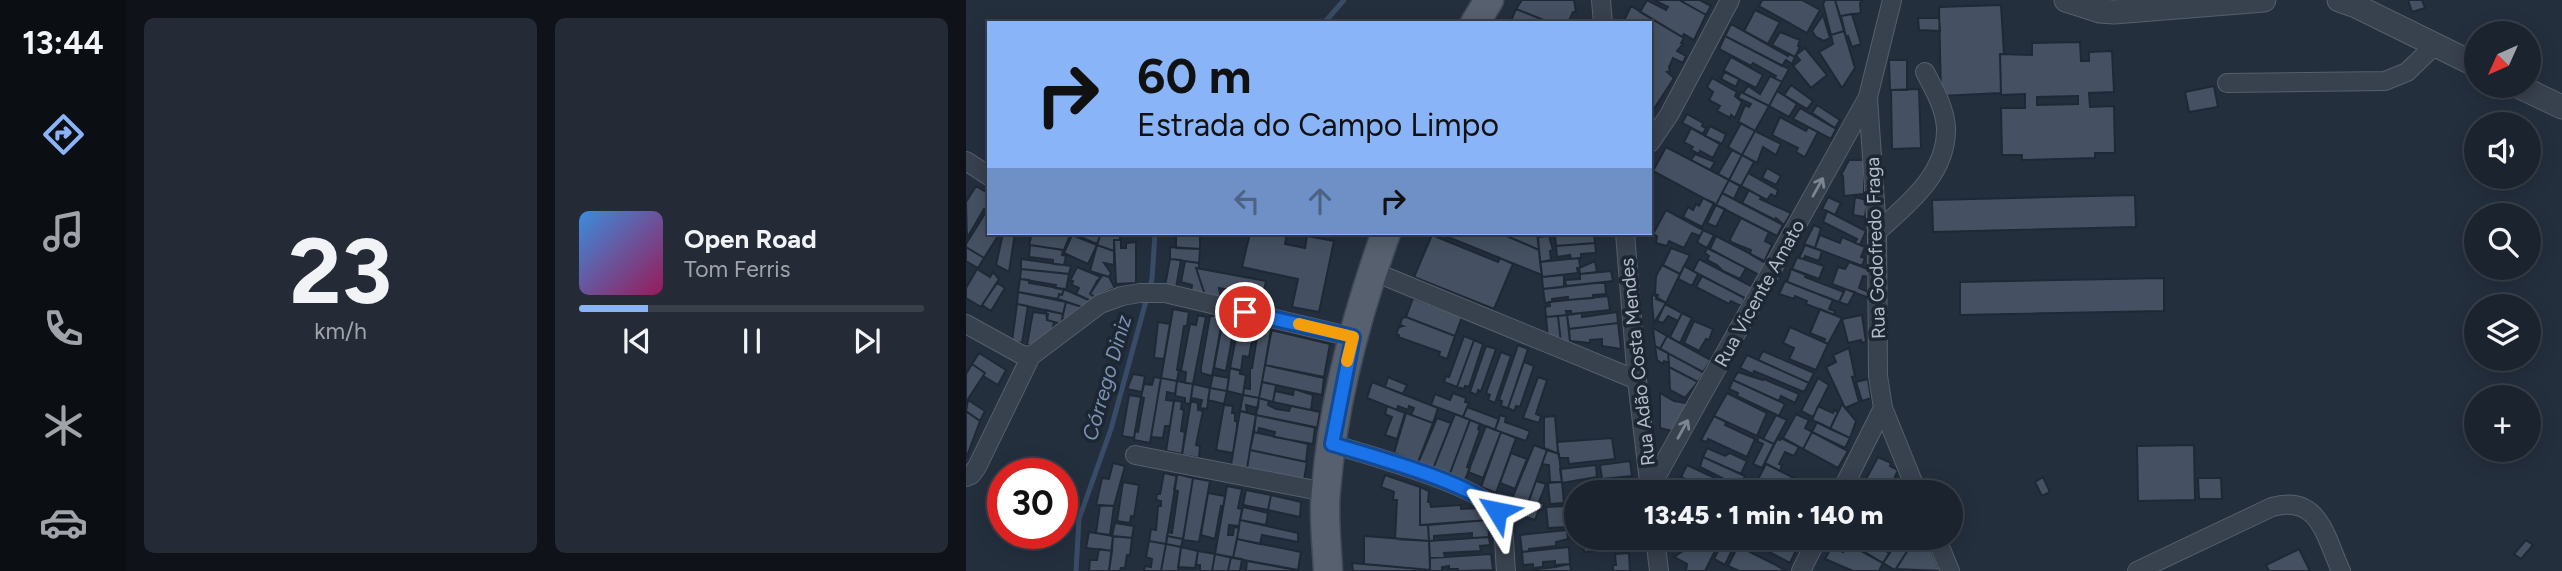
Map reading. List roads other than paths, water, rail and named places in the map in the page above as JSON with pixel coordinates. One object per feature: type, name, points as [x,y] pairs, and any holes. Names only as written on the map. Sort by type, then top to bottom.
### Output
[{"type":"main road","points":[[1476,21],[1489,0]]},
{"type":"main road","points":[[1328,571],[1325,492],[1332,444],[1353,337],[1385,235]]},
{"type":"street","points":[[1601,0],[1603,21]]},
{"type":"street","points":[[1652,140],[1669,115],[1730,0]]},
{"type":"street","name":"Rua Godofredo Fraga","points":[[1892,0],[1868,97],[1877,232],[1878,376],[1883,408],[1912,480]]},
{"type":"street","points":[[2066,0],[2114,12],[2264,0]]},
{"type":"street","points":[[2351,2],[2464,59]]},
{"type":"street","points":[[2227,83],[2385,81],[2407,72],[2435,45]]},
{"type":"street","points":[[1877,232],[1918,194],[1939,165],[1946,126],[1940,103],[1925,72]]},
{"type":"street","name":"Rua Vicente Amato","points":[[1656,480],[1868,97]]},
{"type":"street","points":[[2541,97],[2562,107]]},
{"type":"street","points":[[966,161],[987,175]]},
{"type":"street","name":"Rua Adão Costa Mendes","points":[[1625,235],[1637,380],[1649,480]]},
{"type":"street","points":[[1372,271],[1637,380]]},
{"type":"street","points":[[966,477],[977,467],[1026,355],[1100,304],[1122,296],[1165,293],[1353,337]]},
{"type":"street","points":[[966,324],[1026,355]]},
{"type":"street","points":[[1847,480],[1883,408]]},
{"type":"street","points":[[1332,444],[1485,498],[1497,511],[1500,519],[1506,571]]},
{"type":"street","points":[[1135,455],[1325,492]]},
{"type":"street","points":[[2137,571],[2272,507],[2297,503],[2315,516],[2341,571]]},
{"type":"street","points":[[1657,550],[1659,571]]},
{"type":"street","points":[[1801,571],[1812,550]]},
{"type":"street","points":[[1941,550],[1950,571]]},
{"type":"waterway","name":"Córrego Diniz","points":[[1326,21],[1344,0]]},
{"type":"waterway","name":"Córrego Diniz","points":[[1076,571],[1079,519],[1111,429],[1152,279],[1155,235]]}]
